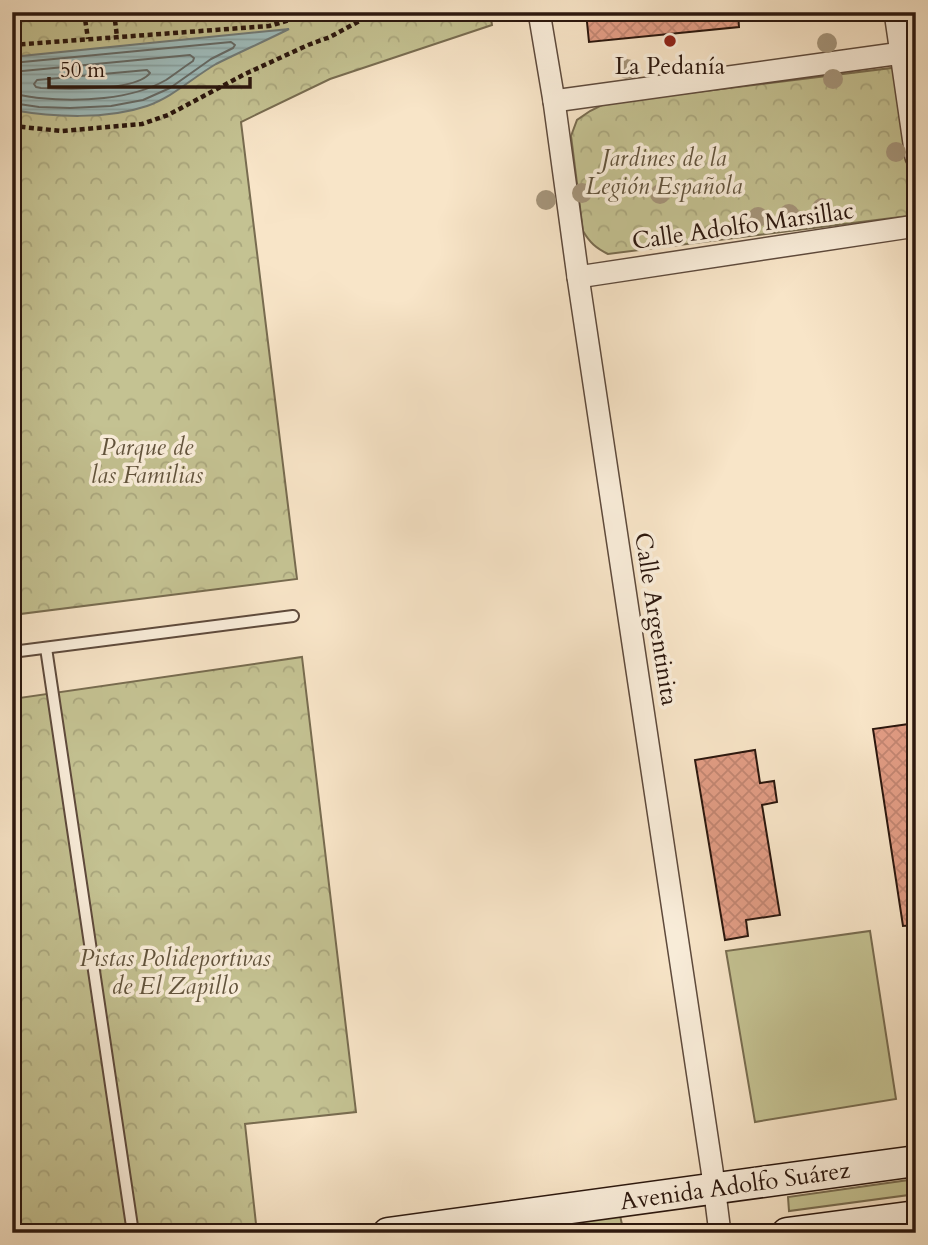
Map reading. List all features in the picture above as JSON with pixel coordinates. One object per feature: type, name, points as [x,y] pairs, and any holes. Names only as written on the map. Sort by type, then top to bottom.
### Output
[{"type":"street","name":"Calle Argentinita","points":[[539,12],[720,1233]]},
{"type":"street","points":[[895,12],[908,52],[916,156]]},
{"type":"street","points":[[554,101],[908,52]]},
{"type":"street","name":"Calle Adolfo Marsillac","points":[[578,277],[916,226]]},
{"type":"street","name":"Avenida Adolfo Suárez","points":[[388,1233],[916,1161]]},
{"type":"street","points":[[787,1233],[916,1216]]},
{"type":"lane","points":[[12,652],[293,616]]},
{"type":"lane","points":[[46,648],[133,1233]]},
{"type":"path","points":[[84,12],[88,39]]},
{"type":"path","points":[[114,12],[117,37]]},
{"type":"path","points":[[12,126],[62,131],[142,124],[168,115],[245,74],[330,37],[376,12]]},
{"type":"path","points":[[12,45],[269,26],[307,13]]},
{"type":"green space","name":"Parque de las Familias","points":[[12,12],[490,12],[492,25],[330,79],[241,122],[297,579],[12,615]]},
{"type":"green space","name":"Jardines de la Legión Española","points":[[916,65],[916,215],[608,254],[594,245],[583,231],[571,136],[577,120],[606,103]]},
{"type":"green space","name":"Pistas Polideportivas de El Zapillo","points":[[302,657],[356,1112],[245,1124],[257,1233],[12,1233],[12,699]]},
{"type":"green space","points":[[870,931],[896,1099],[755,1122],[726,951]]},
{"type":"green space","points":[[916,1179],[916,1194],[789,1211],[788,1197]]},
{"type":"green space","points":[[619,1211],[623,1229],[599,1233],[471,1233]]},
{"type":"water","points":[[289,29],[216,64],[147,106],[114,114],[79,116],[12,110],[12,57]]},
{"type":"building","points":[[586,12],[738,12],[739,27],[589,42]]},
{"type":"building","points":[[916,723],[916,925],[903,926],[873,729]]},
{"type":"building","points":[[755,750],[760,783],[774,781],[777,802],[762,805],[780,915],[746,920],[748,936],[725,940],[695,760]]},
{"type":"place","name":"La Pedanía","points":[[670,41]]}]
